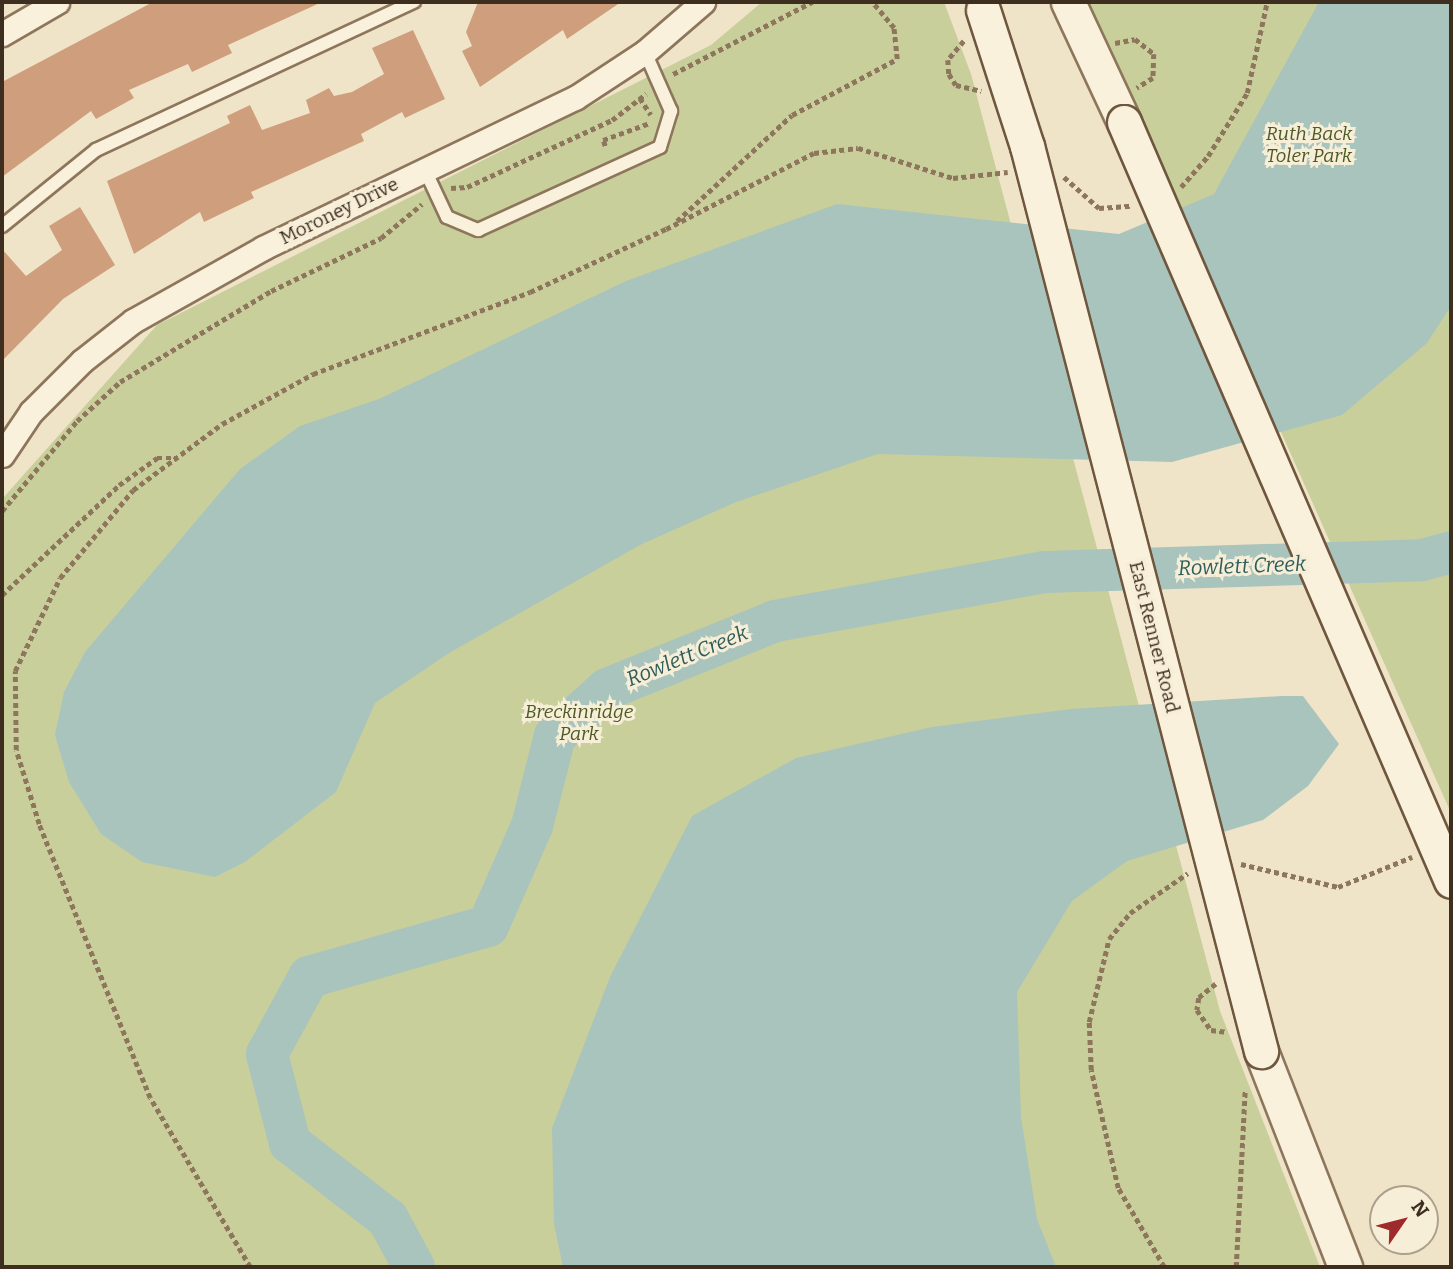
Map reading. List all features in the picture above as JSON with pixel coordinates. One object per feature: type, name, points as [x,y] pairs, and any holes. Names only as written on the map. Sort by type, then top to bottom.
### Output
[{"type":"main road","points":[[1068,2],[1124,122],[1451,881]]},
{"type":"main road","name":"East Renner Road","points":[[978,15],[1027,146],[1247,1052],[1345,1267]]},
{"type":"street","points":[[2,34],[57,2]]},
{"type":"street","name":"Moroney Drive","points":[[2,455],[40,404],[133,321],[190,285],[575,98],[645,52],[703,2]]},
{"type":"lane","points":[[2,226],[96,150],[414,2]]},
{"type":"lane","points":[[425,170],[435,197],[463,228],[494,227],[660,147],[671,111],[662,82],[645,52]]},
{"type":"path","points":[[2,511],[77,421],[120,382],[271,291],[381,238],[435,197],[612,120],[662,82],[811,2]]},
{"type":"path","points":[[671,227],[792,115],[897,59],[894,28],[872,2]]},
{"type":"path","points":[[1172,190],[1208,156],[1247,93],[1267,2]]},
{"type":"path","points":[[978,15],[954,49],[949,74],[966,90],[992,90]]},
{"type":"path","points":[[1112,44],[1135,39],[1154,54],[1153,78],[1133,90]]},
{"type":"path","points":[[605,146],[603,140],[655,121],[640,98]]},
{"type":"path","points":[[250,1267],[150,1098],[39,824],[16,750],[15,671],[60,578],[133,490],[222,424],[313,374],[530,292],[671,227],[814,153],[858,148],[953,178],[1021,172]]},
{"type":"path","points":[[1057,172],[1099,208],[1137,206]]},
{"type":"path","points":[[2,595],[119,485],[157,458],[177,458]]},
{"type":"path","points":[[1227,863],[1338,887],[1421,853]]},
{"type":"path","points":[[1164,1267],[1118,1188],[1091,1070],[1089,1022],[1109,939],[1130,913],[1192,872]]},
{"type":"path","points":[[1225,981],[1208,988],[1197,1010],[1211,1030],[1247,1052],[1236,1267]]},
{"type":"green space","name":"Breckinridge Park","points":[[762,2],[944,2],[971,74],[1220,1011],[1320,1267],[2,1267],[2,499],[157,325],[711,45]]},
{"type":"green space","name":"Ruth Back Toler Park","points":[[1089,2],[1451,2],[1451,813]]},
{"type":"water","points":[[1319,2],[1451,2],[1451,306],[1427,343],[1342,415],[1172,462],[878,454],[736,502],[640,545],[449,653],[375,703],[336,792],[245,862],[215,877],[142,862],[101,834],[69,782],[55,735],[64,692],[85,652],[240,469],[300,426],[379,399],[626,281],[837,204],[1119,234],[1214,194]]},
{"type":"water","points":[[1303,696],[1339,744],[1308,786],[1263,820],[1127,861],[1072,901],[1017,992],[1021,1117],[1037,1219],[1056,1267],[563,1267],[554,1224],[552,1128],[610,977],[692,816],[796,758],[932,727],[1071,709]]},
{"type":"building","points":[[153,2],[322,2],[228,45],[232,53],[192,72],[188,64],[129,90],[134,98],[96,119],[91,111],[2,177],[2,82]]},
{"type":"building","points":[[478,2],[621,2],[567,39],[563,30],[480,87],[462,51],[472,46],[466,32]]},
{"type":"building","points":[[413,30],[445,99],[405,118],[402,112],[361,134],[364,141],[251,192],[254,198],[204,222],[200,212],[134,254],[107,181],[230,123],[227,116],[250,105],[262,130],[310,113],[306,100],[329,88],[334,96],[352,92],[384,74],[372,48]]},
{"type":"building","points":[[80,207],[115,265],[63,299],[2,361],[2,249],[26,276],[62,250],[49,226]]},
{"type":"waterway","name":"Rowlett Creek","points":[[414,1267],[388,1219],[290,1143],[267,1054],[309,977],[488,926],[532,826],[555,736],[607,689],[775,621],[1045,572],[1422,560],[1451,552]]}]
